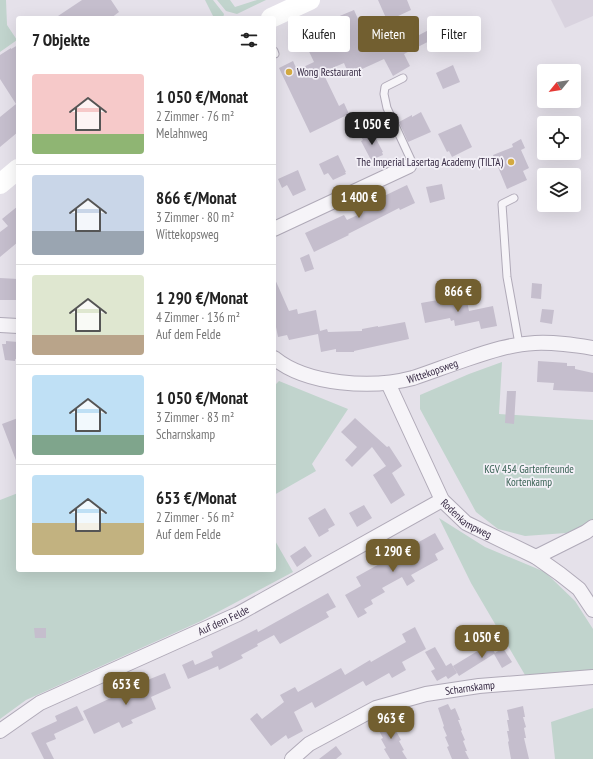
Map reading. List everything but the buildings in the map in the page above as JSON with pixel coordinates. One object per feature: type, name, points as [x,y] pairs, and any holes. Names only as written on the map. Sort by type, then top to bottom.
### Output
[{"type":"main road","points":[[275,16],[310,0]]},
{"type":"main road","points":[[0,184],[16,171]]},
{"type":"street","points":[[276,228],[409,166]]},
{"type":"street","points":[[0,325],[16,326]]},
{"type":"street","name":"Wittekopsweg","points":[[276,359],[307,375],[325,380],[366,384],[400,382],[493,350],[519,344],[549,343],[593,348]]},
{"type":"street","name":"Rodenkampweg","points":[[388,383],[442,500],[466,523],[536,557],[560,574],[579,590],[593,610]]},
{"type":"street","name":"Auf dem Felde","points":[[0,732],[40,703],[238,614],[442,500]]},
{"type":"street","points":[[536,557],[593,527]]},
{"type":"street","name":"Scharnskamp","points":[[292,759],[308,744],[376,708],[426,694],[479,686],[593,677]]},
{"type":"lane","points":[[403,78],[385,87],[384,94],[387,108],[411,160],[409,166]]},
{"type":"lane","points":[[514,198],[502,204],[507,277],[519,344]]},
{"type":"shaded area","points":[[551,0],[593,0],[593,16],[565,28]]},
{"type":"green space","points":[[0,0],[6,0],[7,25],[16,41],[0,52]]},
{"type":"green space","points":[[205,0],[213,0],[224,14],[224,16],[213,16]]},
{"type":"green space","points":[[217,0],[230,0],[235,7],[257,0],[266,0],[237,14],[226,11]]},
{"type":"green space","name":"KGV 454 Gartenfreunde Kortenkamp","points":[[502,362],[499,414],[593,420],[593,521],[588,524],[566,533],[525,536],[498,529],[476,512],[420,409],[420,395]]},
{"type":"green space","points":[[279,381],[348,409],[312,464],[316,471],[276,494],[276,384]]},
{"type":"green space","points":[[16,494],[16,572],[276,572],[276,542],[293,572],[201,621],[26,700],[0,719],[0,500]]},
{"type":"green space","points":[[439,518],[485,547],[545,572],[575,601],[593,629],[593,670],[525,675],[471,583]]},
{"type":"green space","points":[[593,708],[593,759],[555,759],[551,722]]},
{"type":"place","name":"Wong Restaurant","points":[[289,72]]},
{"type":"place","name":"The Imperial Lasertag Academy (TILTA)","points":[[511,162]]}]
